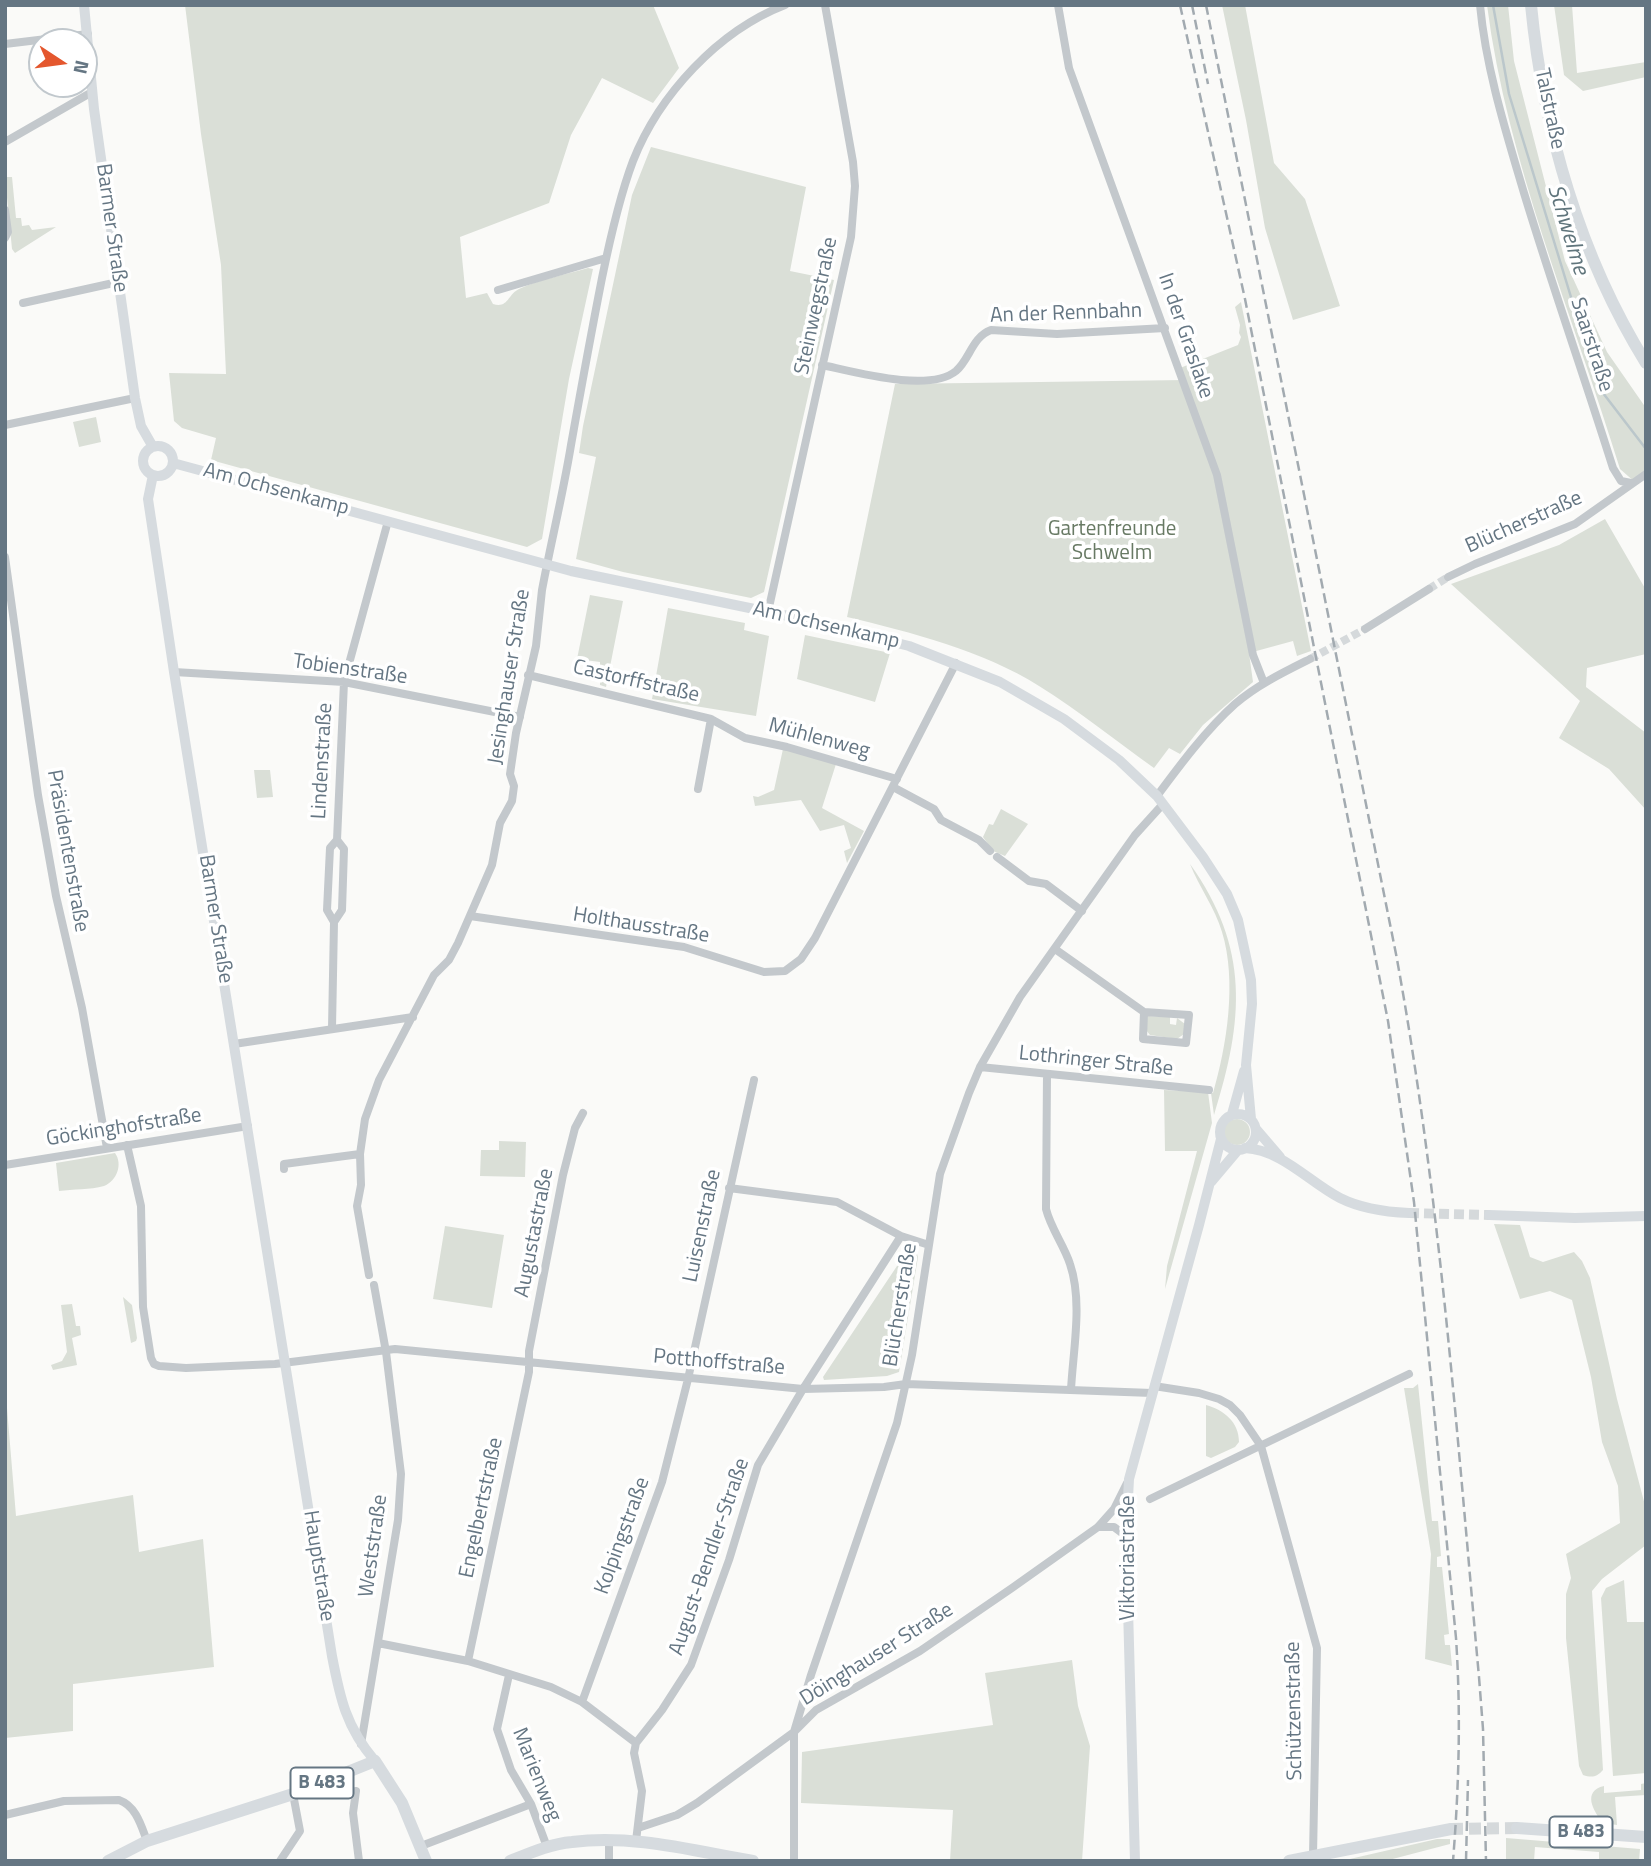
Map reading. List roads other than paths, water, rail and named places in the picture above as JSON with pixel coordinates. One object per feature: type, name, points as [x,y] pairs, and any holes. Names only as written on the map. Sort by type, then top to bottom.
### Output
[{"type":"main road","name":"Barmer Straße","points":[[84,5],[87,28]]},
{"type":"main road","name":"Talstraße","points":[[1531,5],[1549,116],[1573,202],[1607,294],[1646,363]]},
{"type":"main road","name":"Barmer Straße","points":[[93,98],[135,398],[141,426],[153,447]]},
{"type":"main road","points":[[161,446],[172,455],[173,463],[164,474],[153,475],[143,463],[144,455],[153,447],[161,446]]},
{"type":"main road","name":"Am Ochsenkamp","points":[[173,463],[547,565],[768,612],[909,646],[956,663],[1012,689],[1072,724],[1119,760],[1160,800],[1214,872],[1238,920],[1251,981],[1252,1004],[1246,1065],[1232,1114]]},
{"type":"main road","name":"Barmer Straße","points":[[153,475],[148,499],[285,1363]]},
{"type":"main road","name":"Am Ochsenkamp","points":[[1246,1065],[1253,1124]]},
{"type":"main road","points":[[1284,1161],[1242,1114],[1232,1114],[1221,1124],[1220,1139],[1228,1147],[1262,1151],[1284,1161],[1343,1199],[1374,1210],[1409,1213]]},
{"type":"main road","points":[[1242,1149],[1254,1140],[1253,1124]]},
{"type":"main road","name":"Viktoriastraße","points":[[1135,1861],[1126,1536],[1129,1479],[1211,1182],[1220,1139]]},
{"type":"main road","name":"Viktoriastraße","points":[[1211,1182],[1242,1149]]},
{"type":"main road","points":[[1489,1215],[1574,1218],[1646,1216]]},
{"type":"main road","name":"Hauptstraße","points":[[285,1363],[336,1679],[344,1711],[361,1744],[375,1761]]},
{"type":"main road","name":"B 483","points":[[108,1861],[147,1841],[293,1794],[375,1761],[402,1803],[426,1861]]},
{"type":"main road","name":"B 483","points":[[1517,1828],[1646,1837]]},
{"type":"main road","points":[[1289,1861],[1451,1829]]},
{"type":"main road","points":[[510,1861],[547,1847],[570,1842],[637,1835],[753,1861]]},
{"type":"street","name":"Jesinghauser Straße","points":[[369,1275],[357,1206],[362,1185],[360,1154],[365,1119],[379,1080],[434,975],[449,960],[489,876],[497,850],[496,838],[500,823],[512,802],[514,786],[510,774],[528,674],[536,646],[542,590],[606,258],[634,160],[660,110],[685,78],[712,51],[743,27],[785,5]]},
{"type":"street","name":"Steinwegstraße","points":[[768,612],[851,237],[855,186],[853,162],[825,5]]},
{"type":"street","name":"In der Graslake","points":[[1058,5],[1069,68],[1217,475],[1253,655],[1264,683]]},
{"type":"street","name":"Saarstraße","points":[[1480,5],[1490,64],[1508,141],[1558,303],[1613,468],[1620,481],[1631,483]]},
{"type":"street","points":[[5,44],[28,41]]},
{"type":"street","points":[[5,142],[82,98]]},
{"type":"street","points":[[5,210],[8,232],[5,238]]},
{"type":"street","points":[[498,290],[606,258]]},
{"type":"street","points":[[23,303],[118,282]]},
{"type":"street","name":"An der Rennbahn","points":[[822,365],[879,377],[942,379],[963,364],[982,333],[991,330],[1036,333],[1165,328]]},
{"type":"street","points":[[5,425],[135,398]]},
{"type":"street","name":"Blücherstraße","points":[[1448,577],[1576,524],[1646,474]]},
{"type":"street","name":"Lindenstraße","points":[[332,1028],[334,922],[327,910],[330,848],[337,840],[344,682],[388,521]]},
{"type":"street","name":"Präsidentenstraße","points":[[5,557],[38,795],[59,909],[82,1008],[107,1148]]},
{"type":"street","points":[[1365,629],[1430,589]]},
{"type":"street","name":"Blücherstraße","points":[[794,1861],[794,1732],[897,1423],[906,1384],[940,1174],[980,1067],[1020,997],[1209,730],[1236,703],[1264,683],[1310,659]]},
{"type":"street","points":[[895,783],[956,663]]},
{"type":"street","name":"Tobienstraße","points":[[174,672],[344,682],[520,717]]},
{"type":"street","name":"Castorffstraße","points":[[528,674],[711,719],[733,732]]},
{"type":"street","points":[[698,789],[711,719]]},
{"type":"street","name":"Mühlenweg","points":[[733,732],[895,783],[934,809],[941,820],[979,840],[1029,881],[1046,884],[1082,911]]},
{"type":"street","name":"Holthausstraße","points":[[470,916],[684,947],[764,972],[785,971],[801,959],[895,783]]},
{"type":"street","name":"Lindenstraße","points":[[334,922],[342,910],[344,849],[337,840]]},
{"type":"street","points":[[1055,949],[1144,1012],[1189,1016],[1186,1043],[1143,1039],[1144,1012]]},
{"type":"street","points":[[234,1044],[414,1017]]},
{"type":"street","name":"Lothringer Straße","points":[[980,1067],[1209,1090]]},
{"type":"street","points":[[1047,1074],[1046,1209],[1052,1228],[1070,1262],[1076,1303],[1071,1390]]},
{"type":"street","name":"Luisenstraße","points":[[688,1379],[754,1080]]},
{"type":"street","name":"Augustastraße","points":[[529,1362],[564,1175],[575,1128],[583,1113]]},
{"type":"street","name":"Göckinghofstraße","points":[[5,1165],[248,1126]]},
{"type":"street","name":"Potthoffstraße","points":[[127,1145],[141,1206],[143,1307],[151,1358],[153,1364],[159,1366],[186,1368],[285,1363],[395,1349],[803,1389],[906,1384],[1199,1393],[1230,1405],[1261,1446]]},
{"type":"street","points":[[284,1169],[284,1164],[360,1154]]},
{"type":"street","points":[[729,1188],[837,1202],[901,1236],[929,1245]]},
{"type":"street","name":"August-Bendler-Straße","points":[[636,1743],[662,1710],[691,1665],[730,1560],[758,1465],[901,1236]]},
{"type":"street","points":[[374,1285],[386,1352]]},
{"type":"street","name":"Weststraße","points":[[361,1744],[398,1520],[401,1474],[386,1352]]},
{"type":"street","name":"Engelbertstraße","points":[[468,1661],[529,1362]]},
{"type":"street","points":[[1150,1499],[1409,1374]]},
{"type":"street","name":"Kolpingstraße","points":[[582,1702],[662,1482],[688,1379]]},
{"type":"street","name":"Schützenstraße","points":[[1261,1446],[1317,1648],[1313,1856]]},
{"type":"street","name":"Döinghauser Straße","points":[[637,1835],[697,1803],[794,1732],[816,1710],[920,1651],[1098,1527],[1114,1508],[1129,1479]]},
{"type":"street","points":[[1098,1527],[1114,1527],[1126,1536]]},
{"type":"street","points":[[378,1643],[468,1661],[551,1688],[582,1702],[636,1743],[634,1753],[642,1791],[637,1835]]},
{"type":"street","name":"Marienweg","points":[[509,1675],[497,1730],[511,1770],[531,1804],[547,1847]]},
{"type":"street","points":[[356,1791],[353,1812],[359,1861]]},
{"type":"street","points":[[280,1861],[300,1831],[293,1794]]},
{"type":"street","points":[[5,1815],[64,1801],[119,1800],[134,1812],[147,1841]]},
{"type":"street","points":[[421,1846],[531,1804]]},
{"type":"street","points":[[609,1840],[609,1861]]},
{"type":"waterway","name":"Schwelme","points":[[1493,5],[1509,94],[1596,379],[1603,393],[1646,449]]},
{"type":"tunnel","points":[[1429,589],[1448,577]]},
{"type":"tunnel","points":[[1310,659],[1365,629]]},
{"type":"tunnel","points":[[1409,1213],[1489,1215]]},
{"type":"tunnel","points":[[1451,1829],[1517,1828]]},
{"type":"railway","points":[[1180,5],[1245,299],[1388,1021],[1414,1202],[1456,1638],[1459,1750],[1453,1861]]},
{"type":"railway","points":[[1192,5],[1208,84]]},
{"type":"railway","points":[[1206,5],[1396,954],[1411,1044],[1436,1224],[1455,1405],[1483,1729],[1486,1861]]},
{"type":"railway","points":[[1466,1861],[1468,1780]]},
{"type":"park label","name":"Gartenfreunde Schwelm","points":[[1112,542]]}]
